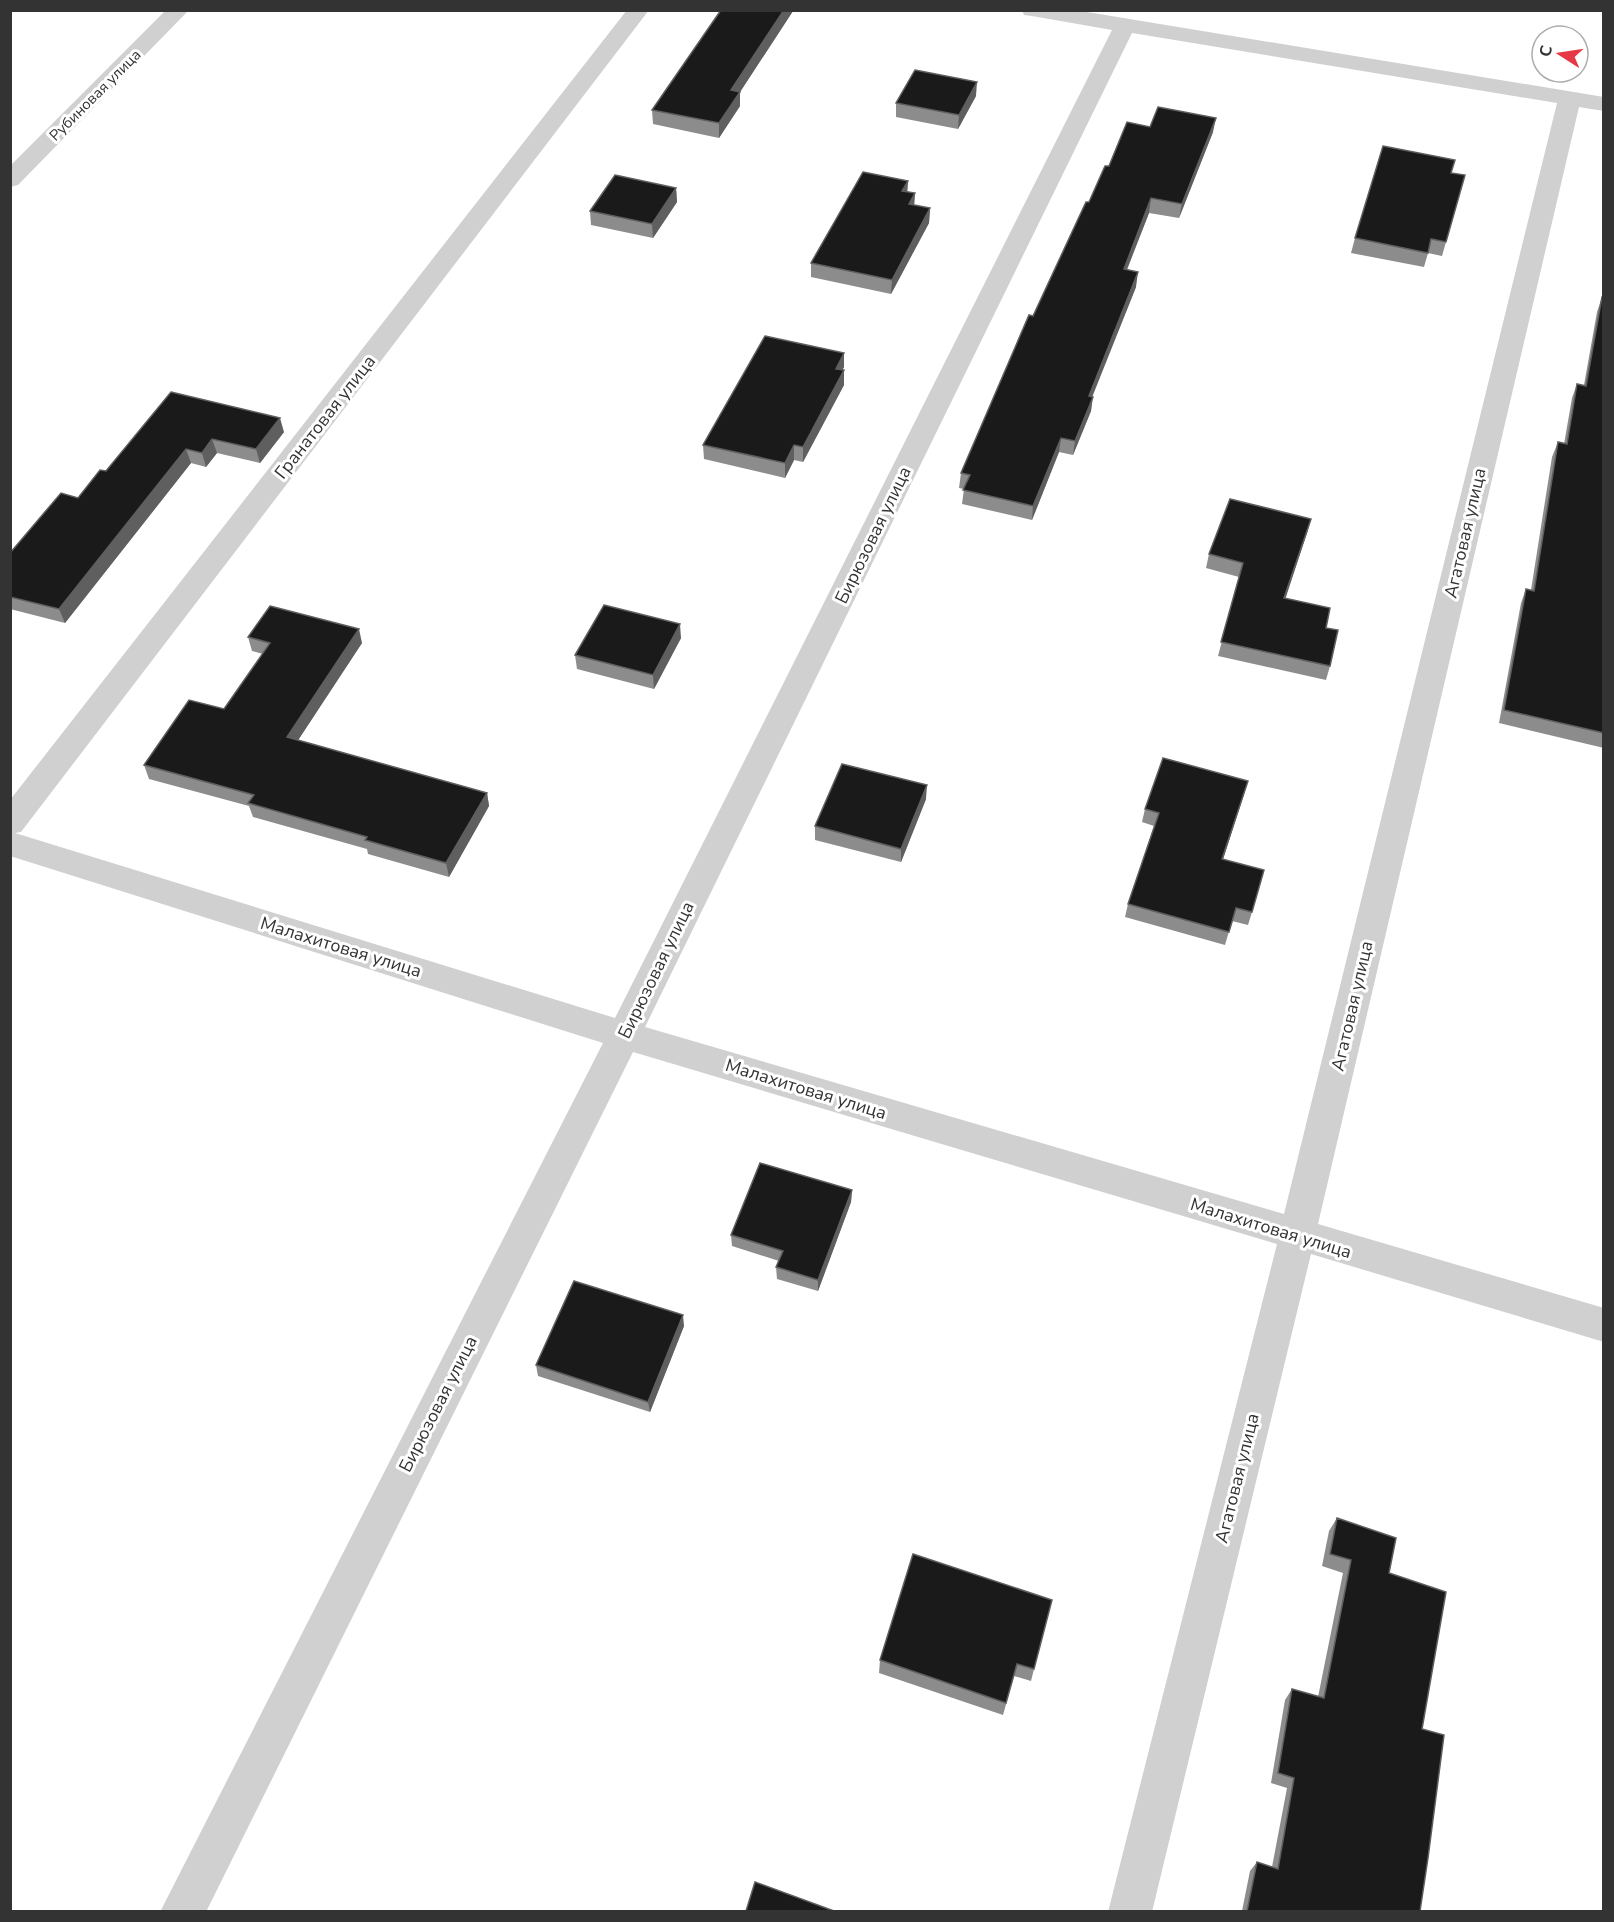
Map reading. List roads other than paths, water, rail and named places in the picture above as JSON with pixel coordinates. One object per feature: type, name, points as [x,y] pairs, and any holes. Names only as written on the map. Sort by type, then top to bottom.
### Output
[{"type":"street","name":"Рубиновая улица","points":[[10,180],[179,10]]},
{"type":"street","name":"Гранатовая улица","points":[[10,823],[639,10]]},
{"type":"street","points":[[1032,10],[1604,104]]},
{"type":"street","name":"Бирюзовая улица","points":[[182,1911],[624,1035],[1125,26]]},
{"type":"street","name":"Агатовая улица","points":[[1130,1911],[1297,1236],[1569,99]]},
{"type":"street","name":"Малахитовая улица","points":[[10,844],[624,1035],[1604,1325]]}]
